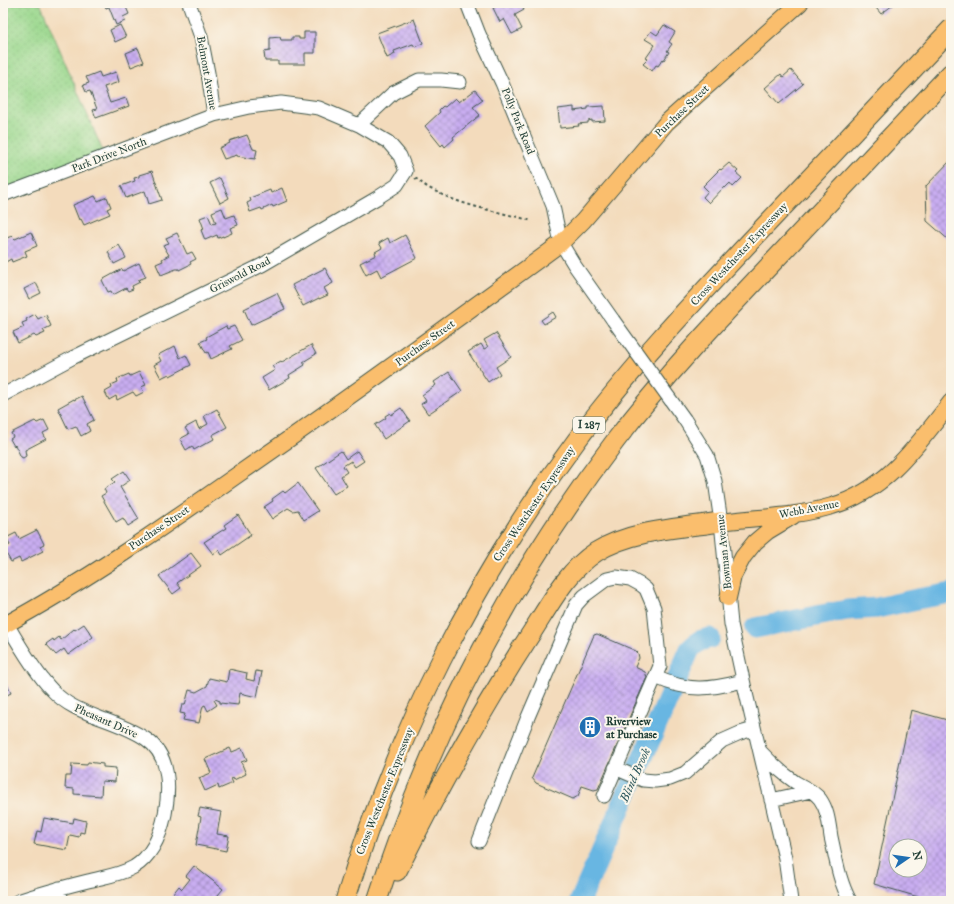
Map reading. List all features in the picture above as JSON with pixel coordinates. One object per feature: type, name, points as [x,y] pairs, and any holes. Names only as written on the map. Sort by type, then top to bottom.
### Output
[{"type":"highway","name":"Cross Westchester Expressway","points":[[345,901],[365,838],[388,777],[442,659],[494,564],[553,474],[609,399],[661,338],[951,29]]},
{"type":"highway","name":"I 287","points":[[377,901],[409,808],[427,763],[459,692],[509,599],[570,503],[628,423],[683,358],[951,73]]},
{"type":"highway","points":[[383,901],[444,778],[519,651],[568,577],[584,561],[595,553],[621,540],[649,533],[721,522]]},
{"type":"main road","name":"Purchase Street","points":[[5,625],[87,576],[176,518],[405,357],[561,243],[583,221],[668,122],[800,3]]},
{"type":"main road","name":"Webb Avenue","points":[[721,522],[797,513],[832,506],[848,501],[866,492],[881,482],[909,455],[951,402]]},
{"type":"main road","points":[[728,598],[733,576],[743,557],[755,542],[768,531],[797,513]]},
{"type":"street","name":"Belmont Avenue","points":[[189,3],[201,37],[214,115],[250,107],[281,103],[319,108],[359,124]]},
{"type":"street","name":"Polly Park Road","points":[[467,3],[479,34],[502,82],[553,206],[561,243]]},
{"type":"street","points":[[406,171],[400,156],[388,142],[359,124],[394,93],[419,80],[460,82]]},
{"type":"street","name":"Park Drive North","points":[[3,195],[214,115]]},
{"type":"street","name":"Griswold Road","points":[[3,395],[72,358],[262,265],[397,185],[406,171]]},
{"type":"street","name":"Bowman Avenue","points":[[561,243],[575,266],[685,420],[701,444],[711,467],[718,495],[731,624],[785,858],[791,901]]},
{"type":"street","points":[[479,841],[528,717],[576,605],[584,596],[607,579],[616,577],[630,579],[646,589],[654,608],[660,679],[620,770],[604,796]]},
{"type":"street","name":"Pheasant Drive","points":[[5,625],[53,692],[74,708],[118,725],[147,739],[161,754],[168,779],[167,804],[162,827],[154,846],[135,866],[124,872],[58,888],[18,901]]},
{"type":"street","points":[[660,679],[684,687],[705,688],[743,681]]},
{"type":"street","points":[[620,770],[643,780],[655,781],[670,779],[685,773],[722,741],[754,729]]},
{"type":"street","points":[[759,750],[769,762],[820,798],[827,815],[843,889],[850,901]]},
{"type":"street","points":[[771,800],[812,791]]},
{"type":"street","points":[[58,888],[62,901]]},
{"type":"path","points":[[406,171],[433,190],[469,206],[511,214],[532,221]]},
{"type":"green space","points":[[3,3],[40,3],[104,154],[3,195]]},
{"type":"building","points":[[104,3],[125,3],[129,14],[123,17],[125,21],[116,25],[109,7],[106,8]]},
{"type":"building","points":[[503,3],[521,3],[524,10],[515,15],[522,29],[512,34],[504,19],[500,22],[493,8]]},
{"type":"building","points":[[872,3],[891,3],[893,5],[881,14]]},
{"type":"building","points":[[414,19],[423,43],[415,47],[413,44],[394,51],[395,54],[387,58],[377,33]]},
{"type":"building","points":[[120,25],[126,37],[115,42],[110,30]]},
{"type":"building","points":[[664,25],[675,32],[669,42],[672,44],[667,51],[669,52],[664,60],[663,59],[658,66],[656,65],[652,71],[643,64],[648,59],[646,58],[655,45],[645,39],[651,31],[657,35]]},
{"type":"building","points":[[304,32],[315,32],[315,53],[305,53],[305,64],[278,64],[278,61],[265,61],[264,52],[270,51],[270,38],[280,37],[281,40],[292,40],[292,37],[299,37],[299,39],[304,39]]},
{"type":"building","points":[[138,48],[144,62],[131,67],[126,53]]},
{"type":"building","points":[[791,70],[803,84],[779,104],[765,88],[781,74],[783,77]]},
{"type":"building","points":[[99,72],[101,77],[116,72],[119,82],[104,87],[110,103],[126,98],[129,106],[96,118],[93,110],[97,109],[90,91],[86,92],[83,85],[89,83],[86,77]]},
{"type":"building","points":[[475,90],[483,100],[473,107],[480,115],[453,137],[454,139],[445,147],[443,144],[441,146],[425,126],[440,112],[439,110],[443,106],[445,107],[455,98],[459,102]]},
{"type":"building","points":[[604,106],[605,121],[592,122],[592,120],[588,121],[588,123],[578,124],[579,126],[560,128],[558,109],[574,107],[574,111],[588,109],[588,107]]},
{"type":"building","points":[[247,135],[253,149],[257,150],[255,159],[237,155],[224,159],[219,148],[230,143],[229,141]]},
{"type":"building","points":[[951,160],[951,242],[927,221],[926,186]]},
{"type":"building","points":[[729,163],[738,171],[736,173],[742,178],[733,187],[730,183],[725,188],[724,187],[709,203],[703,197],[708,191],[703,186],[720,169],[721,170]]},
{"type":"building","points":[[152,171],[162,200],[149,204],[145,191],[126,198],[121,186],[135,181],[134,178],[139,177],[139,175]]},
{"type":"building","points":[[220,178],[229,198],[220,203],[210,183]]},
{"type":"building","points":[[282,188],[287,201],[273,207],[272,205],[262,210],[261,208],[250,212],[247,203],[251,201],[250,198],[270,190],[271,193]]},
{"type":"building","points":[[95,196],[98,201],[107,197],[111,207],[107,209],[110,214],[84,225],[81,219],[79,220],[73,205]]},
{"type":"building","points":[[222,208],[226,218],[234,215],[238,225],[230,228],[232,233],[218,238],[217,235],[205,240],[201,230],[204,229],[200,218],[208,215],[212,224],[216,223],[212,212]]},
{"type":"building","points":[[31,232],[37,246],[25,251],[27,256],[12,262],[11,259],[4,263],[3,236],[4,239],[12,236],[15,239]]},
{"type":"building","points":[[177,233],[187,254],[192,252],[196,259],[190,262],[191,264],[179,270],[176,269],[161,275],[156,264],[163,261],[162,259],[169,255],[163,245],[169,243],[166,238]]},
{"type":"building","points":[[405,235],[417,258],[381,277],[377,269],[366,275],[360,263],[376,255],[375,252],[382,248],[379,243],[388,238],[390,243]]},
{"type":"building","points":[[119,245],[126,258],[114,264],[108,252]]},
{"type":"building","points":[[139,263],[146,277],[138,280],[140,282],[132,286],[133,289],[128,291],[126,288],[113,295],[111,291],[108,292],[102,280],[122,269],[123,271]]},
{"type":"building","points":[[325,268],[333,283],[324,288],[328,295],[303,306],[292,285]]},
{"type":"building","points":[[36,283],[41,293],[29,299],[24,289]]},
{"type":"building","points":[[277,293],[285,309],[251,325],[244,309]]},
{"type":"building","points":[[553,312],[556,317],[544,324],[541,320]]},
{"type":"building","points":[[35,314],[38,319],[46,315],[51,326],[43,330],[45,333],[36,337],[34,335],[18,343],[13,332],[24,327],[22,323],[27,321],[26,319]]},
{"type":"building","points":[[226,326],[227,329],[234,326],[242,340],[230,346],[232,349],[211,359],[208,352],[206,353],[200,342]]},
{"type":"building","points":[[496,333],[511,357],[496,367],[500,374],[488,382],[468,352],[481,344],[484,349],[488,347],[484,340]]},
{"type":"building","points":[[311,345],[316,354],[303,362],[305,365],[289,375],[290,378],[269,390],[262,378],[275,370],[272,366],[281,361],[282,362]]},
{"type":"building","points":[[175,346],[180,358],[186,355],[191,365],[170,376],[169,374],[161,378],[154,365],[161,361],[158,355]]},
{"type":"building","points":[[139,372],[146,385],[141,387],[144,392],[136,396],[133,392],[117,400],[116,396],[109,400],[105,392],[112,388],[111,385],[118,382],[117,379]]},
{"type":"building","points":[[449,372],[462,391],[428,414],[421,404],[426,401],[422,395],[436,385],[434,382]]},
{"type":"building","points":[[82,396],[94,420],[87,424],[90,431],[81,436],[76,426],[68,429],[58,408]]},
{"type":"building","points":[[401,408],[410,421],[384,439],[375,425],[386,418],[385,416],[390,413],[391,415]]},
{"type":"building","points":[[217,409],[227,427],[212,435],[214,439],[194,450],[192,446],[186,450],[180,439],[189,434],[185,428],[196,422],[199,429],[208,424],[204,416]]},
{"type":"building","points":[[44,420],[49,430],[43,433],[46,439],[25,450],[26,456],[23,458],[21,457],[10,439],[13,437],[11,433],[35,421],[37,423]]},
{"type":"building","points":[[341,451],[346,459],[357,451],[364,461],[355,467],[351,461],[343,466],[347,472],[341,476],[347,486],[334,494],[316,468]]},
{"type":"building","points":[[124,471],[130,480],[120,487],[139,519],[128,526],[123,518],[116,522],[101,496],[106,493],[104,489],[115,482],[112,479]]},
{"type":"building","points":[[298,483],[318,511],[304,520],[298,510],[293,511],[288,508],[272,519],[264,507],[273,501],[272,499],[283,491],[285,493]]},
{"type":"building","points":[[238,515],[251,535],[222,555],[219,550],[213,554],[204,542],[226,528],[224,525]]},
{"type":"building","points":[[37,530],[44,544],[40,546],[43,551],[21,562],[19,558],[11,562],[3,548],[10,545],[6,538],[16,533],[19,539]]},
{"type":"building","points":[[191,553],[201,566],[177,583],[181,588],[173,594],[159,576]]},
{"type":"building","points":[[84,624],[93,637],[68,655],[64,649],[56,655],[46,644],[59,637],[61,640],[74,629],[75,630]]},
{"type":"building","name":"Riverview at Purchase","points":[[597,634],[636,651],[639,658],[635,667],[645,672],[647,677],[598,789],[594,790],[582,786],[578,796],[573,799],[536,783],[532,778],[594,635]]},
{"type":"building","points":[[229,669],[247,673],[246,679],[254,681],[256,671],[262,672],[257,697],[240,693],[238,705],[220,703],[220,701],[215,699],[214,700],[217,705],[208,711],[205,705],[203,706],[199,723],[183,720],[185,714],[180,713],[182,705],[185,705],[189,690],[196,692],[207,686],[209,678],[227,682]]},
{"type":"building","points":[[3,677],[11,693],[3,697]]},
{"type":"building","points":[[911,710],[951,721],[951,901],[932,901],[874,884]]},
{"type":"building","points":[[230,748],[232,752],[242,748],[247,760],[241,762],[246,774],[234,780],[233,778],[231,779],[233,783],[219,789],[218,785],[205,791],[199,778],[211,773],[205,759]]},
{"type":"building","points":[[88,762],[103,764],[103,767],[116,768],[115,782],[102,781],[101,796],[74,794],[74,789],[65,788],[66,776],[71,776],[72,764],[87,765]]},
{"type":"building","points":[[200,808],[221,812],[217,834],[229,836],[226,851],[196,845],[201,817],[198,816]]},
{"type":"building","points":[[44,818],[73,823],[74,818],[86,821],[84,833],[80,832],[79,837],[70,835],[67,850],[34,844],[37,831],[41,832]]},
{"type":"building","points":[[3,835],[5,835],[6,850],[3,850]]},
{"type":"building","points":[[194,866],[223,889],[213,901],[208,898],[206,901],[179,901],[172,895],[179,886],[182,889],[190,879],[186,876]]},
{"type":"waterway","name":"Blind Brook","points":[[755,628],[847,610],[877,608],[951,593]]},
{"type":"waterway","name":"Blind Brook","points":[[580,901],[690,649],[699,641],[710,638]]},
{"type":"place","name":"Riverview at Purchase","points":[[590,727]]}]
